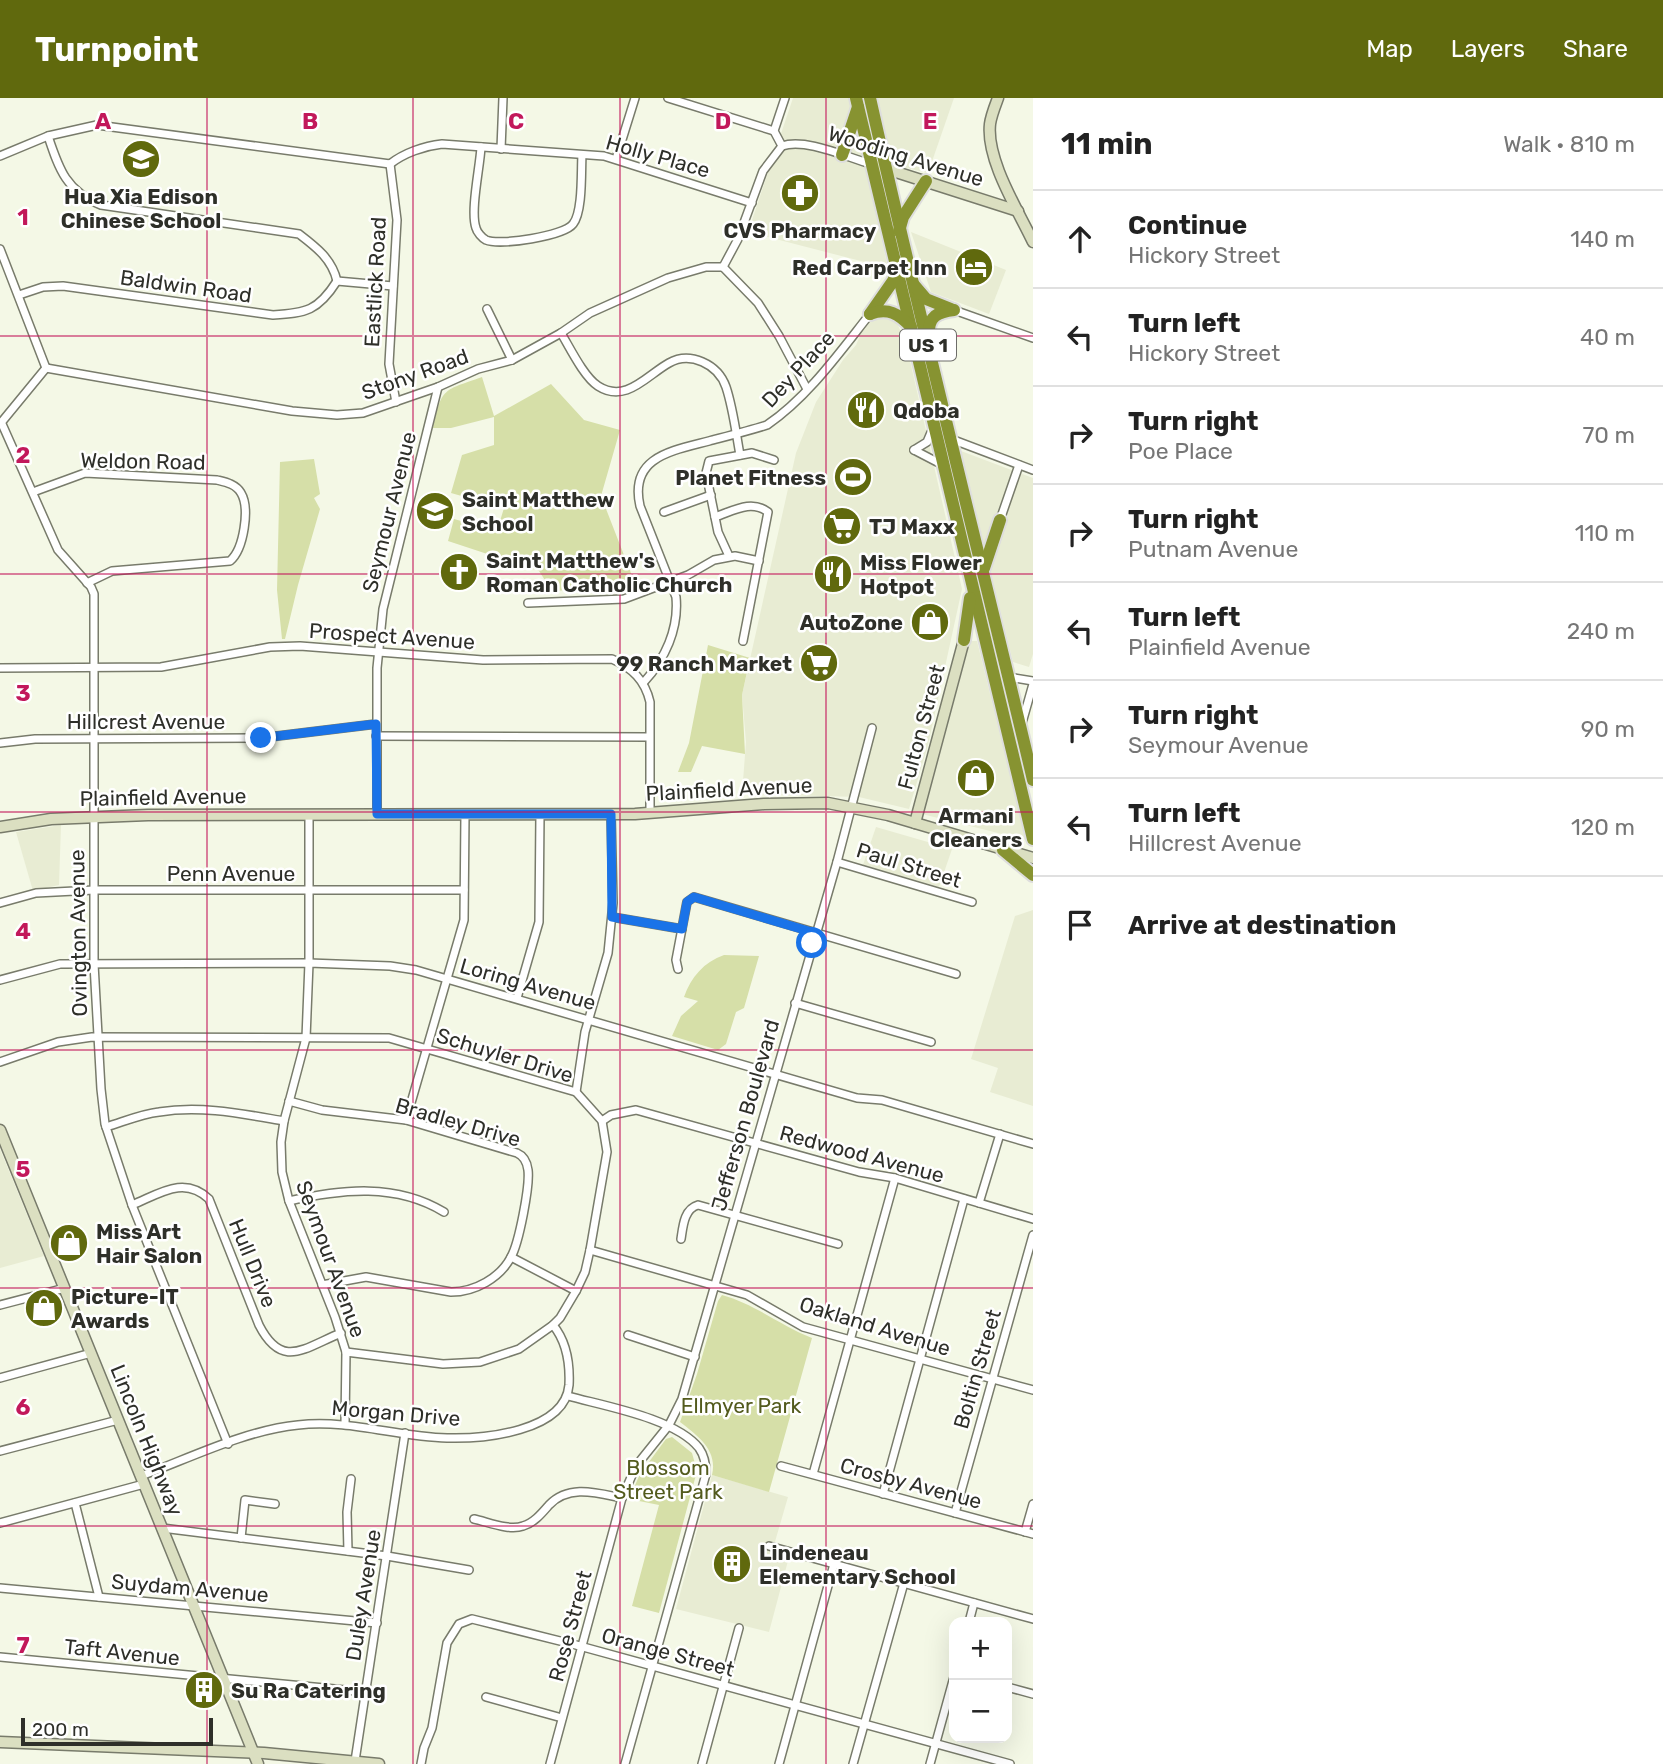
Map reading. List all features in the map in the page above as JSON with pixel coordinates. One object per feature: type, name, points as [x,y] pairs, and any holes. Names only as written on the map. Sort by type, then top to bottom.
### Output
[{"type":"highway","name":"US 1","points":[[870,98],[899,232],[972,520],[1033,780]]},
{"type":"highway","name":"US 1","points":[[857,102],[1033,839]]},
{"type":"highway","points":[[842,155],[857,102]]},
{"type":"highway","points":[[899,232],[903,217],[926,181]]},
{"type":"highway","points":[[870,314],[893,281],[898,268]]},
{"type":"highway","points":[[913,284],[926,299],[954,310]]},
{"type":"highway","points":[[870,314],[879,310],[891,311],[911,327]]},
{"type":"highway","points":[[932,362],[929,324],[939,312],[954,310]]},
{"type":"highway","points":[[972,520],[988,527],[1000,520]]},
{"type":"highway","points":[[989,593],[984,566],[1000,520]]},
{"type":"highway","points":[[964,640],[970,603],[969,580]]},
{"type":"highway","points":[[964,640],[973,632],[984,639]]},
{"type":"highway","points":[[1003,850],[1033,876]]},
{"type":"street","points":[[501,149],[503,98]]},
{"type":"street","points":[[616,159],[635,98]]},
{"type":"street","points":[[668,98],[774,131],[782,146],[763,171],[738,239],[723,267],[758,303],[807,389]]},
{"type":"street","points":[[774,131],[785,98]]},
{"type":"street","points":[[998,98],[990,123],[990,144],[1000,174],[1033,242]]},
{"type":"street","points":[[0,156],[48,136],[97,125],[390,164]]},
{"type":"street","points":[[48,136],[57,163],[72,189],[90,201],[100,205],[299,234],[325,255],[337,281],[393,286]]},
{"type":"street","name":"Wooding Avenue","points":[[782,146],[791,143],[807,145],[1018,211]]},
{"type":"street","name":"Holly Place","points":[[390,164],[428,146],[442,144],[604,156],[752,202]]},
{"type":"street","points":[[481,147],[474,217],[476,230],[485,239],[502,242],[562,232],[572,226],[578,209],[582,155]]},
{"type":"street","name":"Eastlick Road","points":[[390,164],[397,220],[389,364],[396,402]]},
{"type":"street","points":[[0,249],[46,368],[1,424]]},
{"type":"street","name":"Stony Road","points":[[46,368],[292,411],[337,415],[363,413],[438,387],[478,369],[512,360],[561,333],[590,313],[668,278],[706,267],[723,267]]},
{"type":"street","name":"Baldwin Road","points":[[19,295],[43,287],[63,286],[273,316],[304,313],[328,296],[337,281]]},
{"type":"street","points":[[487,310],[512,360]]},
{"type":"street","points":[[954,310],[1033,338]]},
{"type":"street","name":"Dey Place","points":[[644,682],[659,666],[678,611],[677,597],[640,506],[637,492],[641,475],[649,464],[666,452],[767,425],[794,404],[870,314]]},
{"type":"street","points":[[561,333],[588,376],[597,386],[611,391],[636,387],[670,363],[679,360],[691,359],[706,363],[717,371],[725,385],[740,455]]},
{"type":"street","name":"Seymour Avenue","points":[[377,814],[376,724],[384,602],[438,387]]},
{"type":"street","name":"Ovington Avenue","points":[[1,424],[58,550],[94,594],[94,964],[106,1127],[132,1205],[228,1444]]},
{"type":"street","points":[[934,425],[929,439],[914,450],[939,463],[943,468]]},
{"type":"street","points":[[951,439],[1033,470]]},
{"type":"street","points":[[729,556],[718,532],[706,473],[709,461],[752,453],[774,460]]},
{"type":"street","points":[[1000,520],[1019,465]]},
{"type":"street","name":"Weldon Road","points":[[33,492],[85,473],[217,480],[237,487],[241,492],[244,533],[237,555],[230,561],[112,570],[87,583]]},
{"type":"street","points":[[664,512],[711,495]]},
{"type":"street","points":[[715,517],[745,506],[759,506],[769,514],[743,641]]},
{"type":"street","points":[[528,603],[624,599],[729,556],[759,561]]},
{"type":"street","name":"Fulton Street","points":[[915,823],[964,640]]},
{"type":"street","name":"Prospect Avenue","points":[[0,668],[160,667],[271,647],[300,646],[483,660],[612,659],[625,665],[644,682]]},
{"type":"street","points":[[1008,677],[1033,683],[1020,727]]},
{"type":"street","points":[[644,682],[650,702],[650,813]]},
{"type":"street","name":"Hillcrest Avenue","points":[[0,743],[35,739],[261,738],[376,724]]},
{"type":"street","name":"Jefferson Boulevard","points":[[622,1498],[636,1466],[669,1425],[682,1399],[837,862],[872,728]]},
{"type":"street","points":[[376,736],[648,737]]},
{"type":"street","name":"Plainfield Avenue","points":[[0,827],[51,819],[94,817],[611,814],[764,804],[828,803],[915,823],[1033,858]]},
{"type":"street","points":[[406,1120],[464,920],[465,814]]},
{"type":"street","points":[[517,998],[539,922],[540,814]]},
{"type":"street","points":[[576,1092],[585,1032],[608,953],[612,917],[611,814]]},
{"type":"street","name":"Seymour Avenue","points":[[309,815],[306,1038],[284,1121],[281,1142],[282,1172],[289,1200],[346,1352],[345,1424]]},
{"type":"street","name":"Paul Street","points":[[837,862],[972,902]]},
{"type":"street","name":"Penn Avenue","points":[[0,903],[36,893],[94,890],[464,890]]},
{"type":"street","points":[[678,969],[676,960],[687,902],[694,897],[956,974]]},
{"type":"street","points":[[612,917],[682,929]]},
{"type":"street","name":"Loring Avenue","points":[[0,980],[60,964],[390,965],[517,998],[857,1098],[882,1100],[1033,1144]]},
{"type":"street","points":[[795,1003],[931,1042]]},
{"type":"street","name":"Schuyler Drive","points":[[0,1062],[58,1042],[98,1037],[389,1038],[576,1092],[602,1121]]},
{"type":"street","name":"Bradley Drive","points":[[289,1101],[331,1111],[406,1120],[522,1155],[528,1168],[528,1176],[512,1257]]},
{"type":"street","points":[[106,1127],[158,1112],[195,1109],[234,1112],[284,1121]]},
{"type":"street","name":"Redwood Avenue","points":[[602,1121],[611,1115],[636,1110],[859,1172],[895,1178],[1033,1219]]},
{"type":"street","points":[[346,1352],[443,1364],[480,1362],[519,1349],[553,1325],[560,1318],[585,1272],[607,1152],[602,1121]]},
{"type":"street","name":"Lincoln Highway","points":[[0,1130],[258,1764]]},
{"type":"street","points":[[979,1203],[1000,1134]]},
{"type":"street","points":[[813,1474],[895,1178]]},
{"type":"street","name":"Hull Drive","points":[[132,1205],[179,1186],[195,1190],[209,1199],[259,1325],[266,1339],[275,1348],[284,1353],[294,1352],[341,1333]]},
{"type":"street","points":[[289,1200],[332,1192],[372,1190],[392,1192],[444,1212]]},
{"type":"street","points":[[883,1494],[964,1199]]},
{"type":"street","points":[[681,1238],[685,1219],[695,1205],[838,1244]]},
{"type":"street","name":"Boltin Street","points":[[955,1513],[1033,1235]]},
{"type":"street","name":"Oakland Avenue","points":[[590,1250],[747,1295],[803,1328],[1033,1390]]},
{"type":"street","points":[[322,1285],[366,1277],[459,1292],[472,1289],[494,1277],[512,1257],[576,1291]]},
{"type":"street","points":[[0,1305],[65,1288]]},
{"type":"street","points":[[553,1325],[563,1342],[569,1365],[568,1396],[669,1425],[699,1448],[704,1460],[706,1474],[625,1764]]},
{"type":"street","points":[[628,1335],[695,1357]]},
{"type":"street","points":[[0,1378],[91,1353]]},
{"type":"street","name":"Morgan Drive","points":[[0,1523],[75,1503],[143,1480],[228,1444],[279,1427],[345,1424],[447,1438],[481,1436],[544,1421],[568,1396]]},
{"type":"street","points":[[0,1451],[118,1420]]},
{"type":"street","name":"Duley Avenue","points":[[355,1761],[405,1433]]},
{"type":"street","name":"Crosby Avenue","points":[[781,1465],[1029,1533]]},
{"type":"street","points":[[348,1551],[347,1512],[351,1479]]},
{"type":"street","points":[[474,1519],[509,1527],[523,1527],[556,1498],[568,1493],[590,1492],[622,1498]]},
{"type":"street","name":"Rose Street","points":[[550,1764],[622,1498]]},
{"type":"street","points":[[241,1538],[245,1500],[275,1504]]},
{"type":"street","points":[[75,1503],[99,1597]]},
{"type":"street","points":[[1029,1533],[1033,1504]]},
{"type":"street","points":[[162,1528],[387,1556],[469,1570]]},
{"type":"street","points":[[768,1546],[1033,1619]]},
{"type":"street","points":[[779,1764],[834,1564]]},
{"type":"street","points":[[853,1764],[904,1583]]},
{"type":"street","name":"Suydam Avenue","points":[[0,1588],[377,1623]]},
{"type":"street","points":[[970,1617],[974,1602]]},
{"type":"street","name":"Orange Street","points":[[421,1764],[432,1728],[447,1643],[459,1625],[472,1619],[1010,1764]]},
{"type":"street","points":[[702,1764],[739,1628]]},
{"type":"street","name":"Taft Avenue","points":[[0,1657],[366,1692]]},
{"type":"street","points":[[930,1764],[953,1680]]},
{"type":"street","points":[[1012,1688],[1033,1694]]},
{"type":"street","points":[[486,1697],[562,1718]]},
{"type":"street","points":[[0,1742],[254,1754],[379,1764]]},
{"type":"shaded area","points":[[793,98],[850,98],[888,268],[748,232]]},
{"type":"shaded area","points":[[876,98],[954,98],[928,173],[894,165]]},
{"type":"shaded area","points":[[911,232],[1006,270],[989,314],[931,292]]},
{"type":"shaded area","points":[[884,315],[896,321],[906,343],[962,589],[928,745],[909,809],[859,797],[742,794],[746,742],[742,695],[796,453],[816,402],[869,322]]},
{"type":"shaded area","points":[[961,451],[1033,478],[1033,654],[1029,667],[1013,662]]},
{"type":"shaded area","points":[[969,641],[977,641],[1026,840],[922,814]]},
{"type":"shaded area","points":[[61,825],[59,885],[33,891],[16,832]]},
{"type":"shaded area","points":[[876,827],[952,849],[939,887],[863,865]]},
{"type":"shaded area","points":[[1033,910],[1033,1106],[990,1092],[998,1068],[971,1059],[1015,916]]},
{"type":"shaded area","points":[[0,1149],[44,1256],[0,1268]]},
{"type":"shaded area","points":[[712,1475],[788,1497],[772,1552],[789,1557],[769,1632],[676,1609]]},
{"type":"green space","points":[[482,377],[494,416],[551,384],[584,420],[620,430],[601,496],[636,586],[552,591],[539,571],[448,541],[454,519],[497,531],[504,508],[451,493],[462,455],[494,445],[494,417],[451,428],[433,428],[439,405],[446,392]]},
{"type":"green space","points":[[314,459],[320,494],[314,498],[320,509],[285,639],[282,639],[277,590],[280,462]]},
{"type":"green space","points":[[708,645],[750,658],[742,695],[745,754],[702,746],[691,772],[678,772],[689,743]]},
{"type":"green space","points":[[724,955],[759,956],[744,1008],[736,1012],[726,1044],[718,1050],[672,1036],[681,1016],[698,1001],[684,997],[690,983],[704,966]]},
{"type":"green space","name":"Ellmyer Park","points":[[722,1295],[746,1304],[812,1338],[769,1492],[712,1475],[712,1458],[705,1444],[680,1422]]},
{"type":"green space","name":"Blossom Street Park","points":[[672,1437],[692,1453],[697,1471],[659,1613],[632,1606],[659,1505],[629,1499],[640,1474],[666,1439]]},
{"type":"place","name":"Hua Xia Edison Chinese School","points":[[141,159]]},
{"type":"place","name":"CVS Pharmacy","points":[[800,193]]},
{"type":"place","name":"Red Carpet Inn","points":[[974,267]]},
{"type":"place","name":"Qdoba","points":[[866,410]]},
{"type":"place","name":"Planet Fitness","points":[[853,477]]},
{"type":"place","name":"Saint Matthew School","points":[[435,511]]},
{"type":"place","name":"TJ Maxx","points":[[842,526]]},
{"type":"place","name":"Saint Matthew's Roman Catholic Church","points":[[459,572]]},
{"type":"place","name":"Miss Flower Hotpot","points":[[833,574]]},
{"type":"place","name":"AutoZone","points":[[930,622]]},
{"type":"place","name":"99 Ranch Market","points":[[819,663]]},
{"type":"place","name":"Armani Cleaners","points":[[976,778]]},
{"type":"place","name":"Miss Art Hair Salon","points":[[69,1243]]},
{"type":"place","name":"Picture-IT Awards","points":[[44,1308]]},
{"type":"place","name":"Lindeneau Elementary School","points":[[732,1564]]},
{"type":"place","name":"Su Ra Catering","points":[[204,1690]]},
{"type":"route","points":[[261,738],[376,724],[377,814],[611,814],[612,917],[682,929],[687,902],[694,897],[815,933],[812,943]]}]
